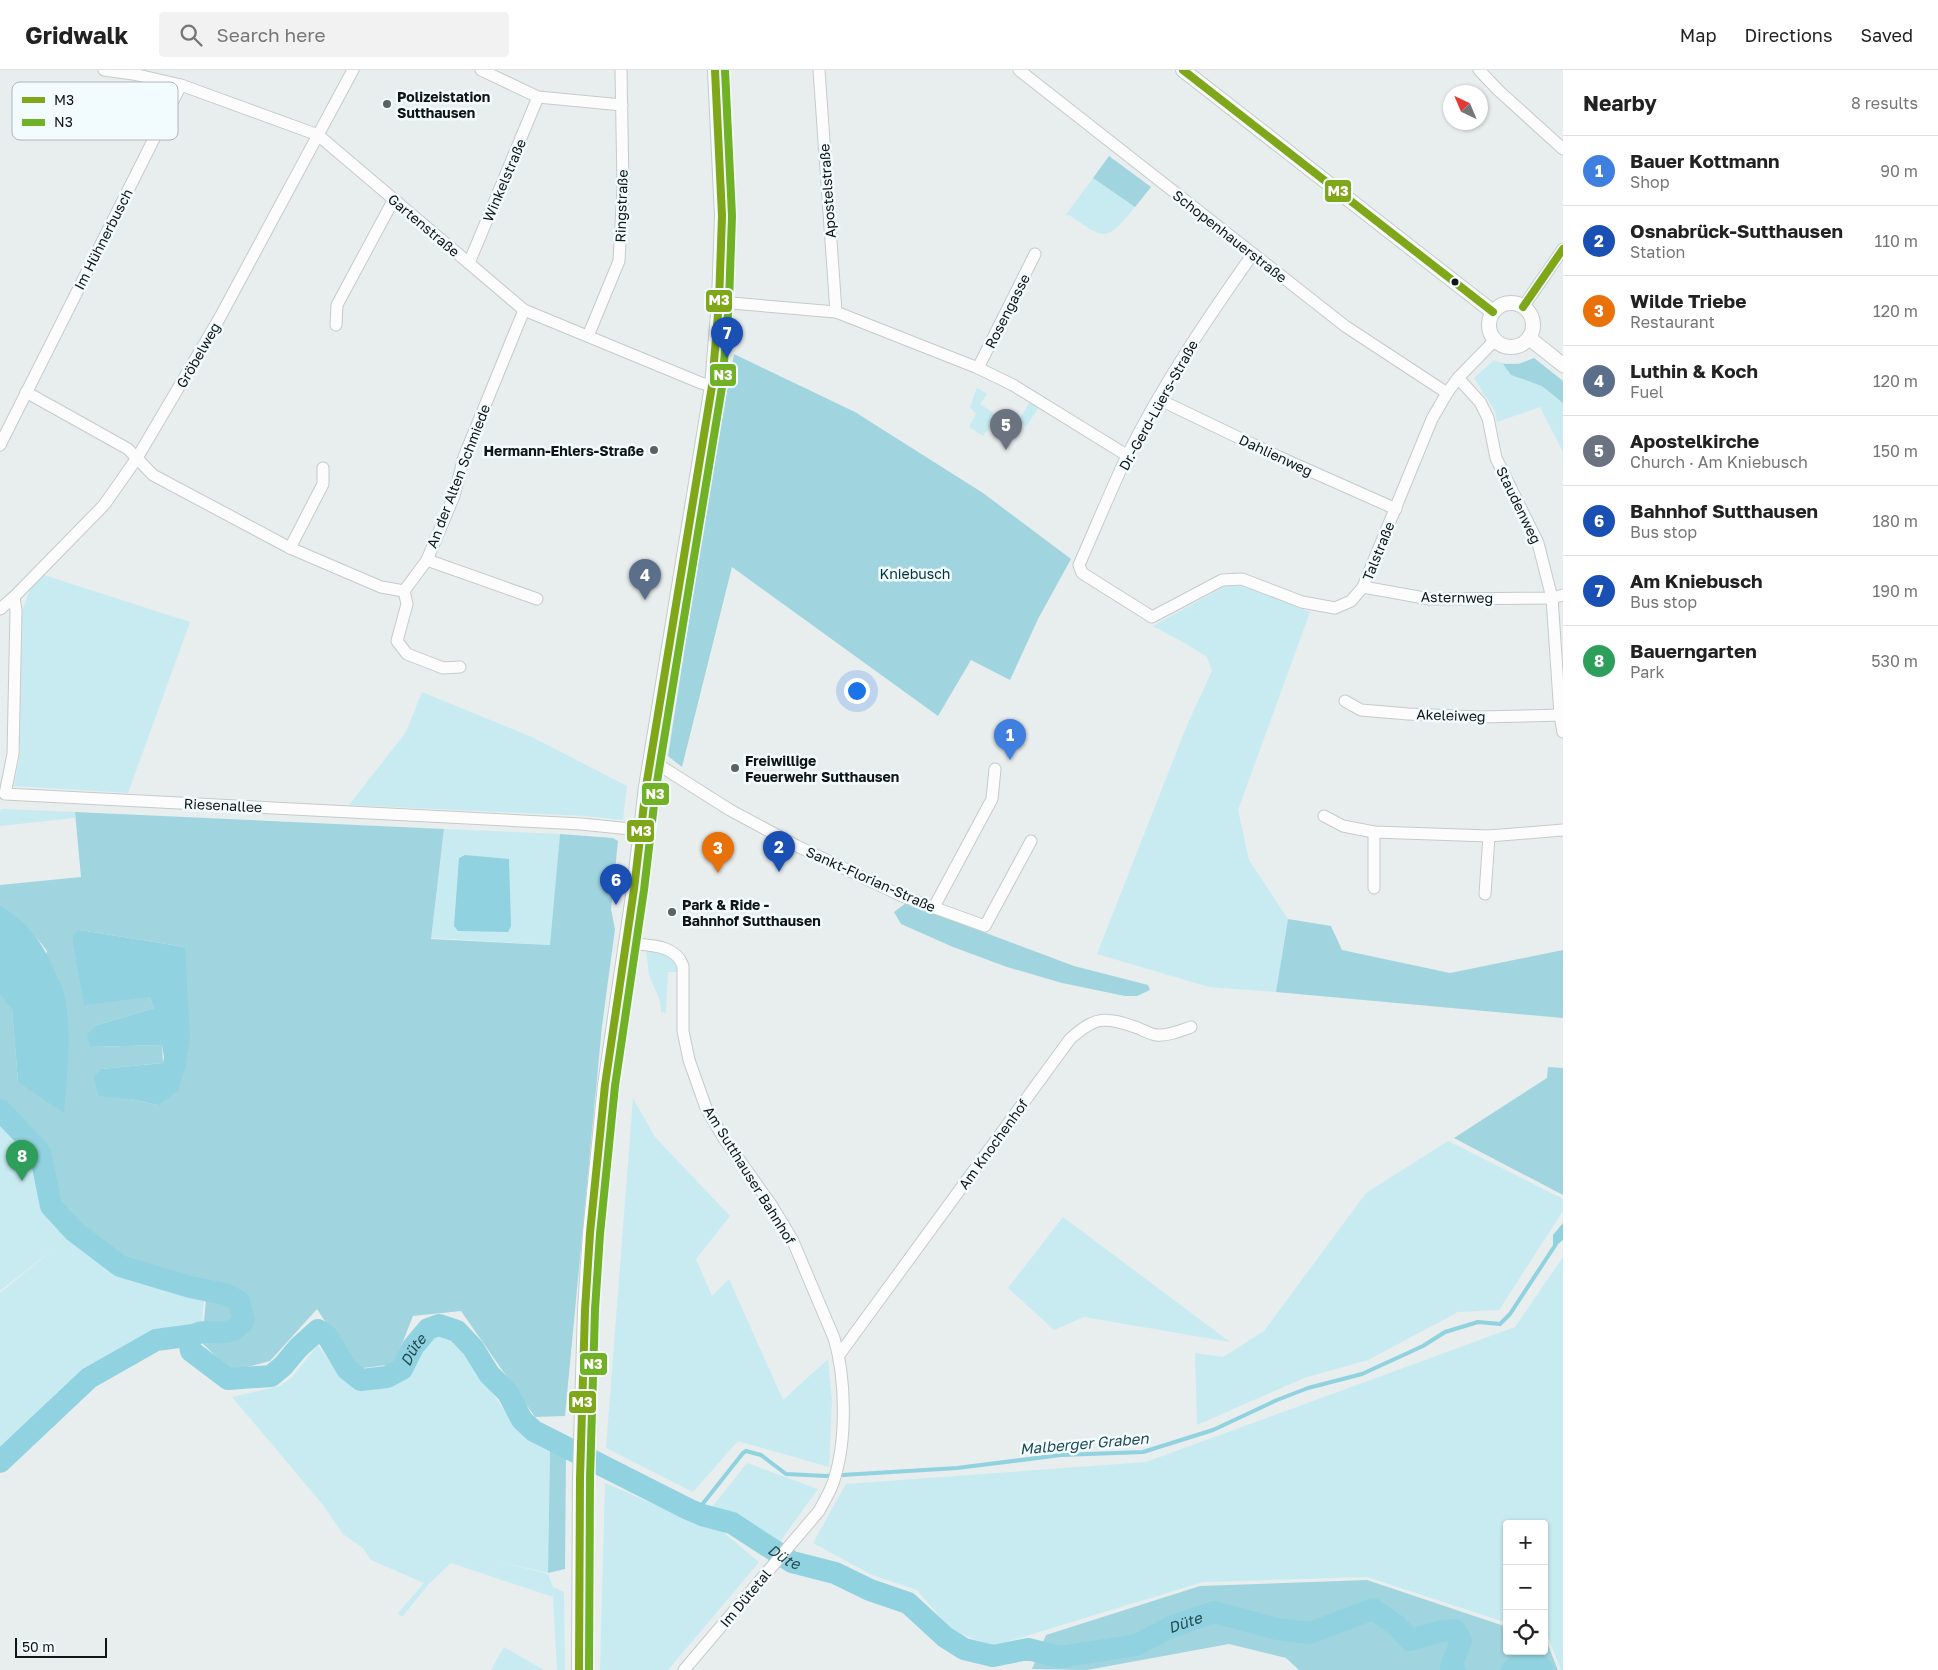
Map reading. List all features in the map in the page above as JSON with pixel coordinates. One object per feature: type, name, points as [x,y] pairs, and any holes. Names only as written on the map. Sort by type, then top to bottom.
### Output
[{"type":"street","name":"Gartenstraße","points":[[104,70],[133,72],[170,82]]},
{"type":"street","name":"Gröbelweg","points":[[0,608],[14,597],[104,505],[137,458],[219,318],[353,70]]},
{"type":"street","points":[[481,70],[538,97],[622,105]]},
{"type":"street","name":"Ringstraße","points":[[588,336],[619,261],[623,187],[621,70]]},
{"type":"street","points":[[578,1670],[580,1478],[585,1310],[590,1233],[605,1085],[627,943],[640,830],[712,386],[719,302],[722,216],[715,70]]},
{"type":"street","name":"Apostelstraße","points":[[819,70],[836,312]]},
{"type":"street","name":"Schopenhauerstraße","points":[[1019,70],[1252,255],[1345,326],[1448,393]]},
{"type":"street","points":[[1183,70],[1493,312]]},
{"type":"street","points":[[1479,70],[1498,90],[1563,149]]},
{"type":"street","name":"Gartenstraße","points":[[178,84],[318,135],[524,310],[712,386]]},
{"type":"street","name":"Im Hühnerbusch","points":[[178,91],[181,85]]},
{"type":"street","name":"Winkelstraße","points":[[469,263],[538,97]]},
{"type":"street","name":"Im Hühnerbusch","points":[[0,445],[153,140]]},
{"type":"street","points":[[336,325],[337,305],[394,199]]},
{"type":"street","points":[[1523,307],[1563,249]]},
{"type":"street","name":"Rosengasse","points":[[978,368],[1035,254]]},
{"type":"street","name":"Dr.-Gerd-Lüers-Straße","points":[[1079,565],[1128,456],[1158,399],[1202,326],[1252,255]]},
{"type":"street","points":[[719,302],[836,312],[978,368],[1030,394],[1128,456]]},
{"type":"street","points":[[1504,304],[1517,304],[1523,307],[1532,318],[1533,324],[1529,338],[1519,346],[1506,347],[1495,340],[1489,327],[1493,312],[1504,304]]},
{"type":"street","name":"An der Alten Schmiede","points":[[404,591],[427,560],[454,496],[464,457],[524,310]]},
{"type":"street","points":[[1529,338],[1563,365]]},
{"type":"street","name":"Talstraße","points":[[1079,565],[1082,573],[1152,616],[1222,580],[1242,579],[1302,602],[1335,608],[1351,601],[1363,587],[1432,419],[1458,378],[1495,340]]},
{"type":"street","name":"Staudenweg","points":[[1458,378],[1480,402],[1488,418],[1496,458],[1538,543],[1558,596],[1563,732]]},
{"type":"street","points":[[26,392],[128,448],[153,474],[290,548],[381,587],[404,591],[407,604],[398,641],[407,654],[443,668],[460,667]]},
{"type":"street","name":"Dahlienweg","points":[[1158,399],[1279,457],[1396,509]]},
{"type":"street","points":[[290,548],[323,484],[323,468]]},
{"type":"street","name":"An der Alten Schmiede","points":[[427,560],[537,599]]},
{"type":"street","name":"Asternweg","points":[[1363,587],[1430,599],[1558,596]]},
{"type":"street","name":"Riesenallee","points":[[14,597],[16,610],[13,754],[5,794],[581,824],[640,830]]},
{"type":"street","name":"Akeleiweg","points":[[1345,701],[1361,710],[1408,714],[1479,717],[1561,715]]},
{"type":"street","name":"Sankt-Florian-Straße","points":[[650,765],[662,767],[730,810],[797,846],[902,896],[986,926],[1031,841]]},
{"type":"street","points":[[934,907],[992,799],[994,769]]},
{"type":"street","points":[[1324,816],[1342,826],[1374,832],[1489,836],[1563,830]]},
{"type":"street","points":[[1374,832],[1374,888]]},
{"type":"street","points":[[1484,894],[1489,836]]},
{"type":"street","name":"Am Sutthauser Bahnhof","points":[[627,943],[666,948],[675,952],[680,958],[683,966],[683,1030],[690,1060],[706,1108],[723,1137],[772,1206],[792,1239],[834,1338],[839,1355]]},
{"type":"street","name":"Am Knochenhof","points":[[839,1355],[1070,1039],[1086,1025],[1100,1020],[1116,1021],[1156,1035],[1171,1034],[1191,1027]]},
{"type":"street","name":"Im Dütetal","points":[[684,1670],[819,1511],[834,1482],[838,1468],[842,1436],[843,1401],[839,1355]]},
{"type":"shaded area","points":[[1093,178],[1135,207],[1118,227],[1105,234],[1098,233],[1069,215],[1065,216]]},
{"type":"shaded area","points":[[1534,358],[1563,381],[1563,452],[1540,407],[1497,422],[1495,411],[1474,378],[1494,360],[1514,364]]},
{"type":"shaded area","points":[[977,388],[987,394],[980,404],[998,416],[983,436],[969,427],[976,414],[970,407]]},
{"type":"shaded area","points":[[1030,402],[1039,407],[1026,427],[1018,421]]},
{"type":"shaded area","points":[[44,575],[190,622],[128,793],[14,786],[20,754],[21,613],[31,587]]},
{"type":"shaded area","points":[[1225,586],[1242,586],[1310,612],[1238,810],[1249,860],[1288,919],[1276,992],[1209,987],[1097,954],[1187,725],[1212,671],[1207,657],[1153,626]]},
{"type":"shaded area","points":[[422,692],[532,737],[627,786],[623,820],[584,816],[349,805],[406,732]]},
{"type":"shaded area","points":[[2,809],[75,812],[75,818],[0,826],[0,811]]},
{"type":"shaded area","points":[[444,829],[560,834],[551,945],[431,938]]},
{"type":"shaded area","points":[[465,855],[509,859],[511,926],[508,932],[458,931],[454,926],[459,858]]},
{"type":"shaded area","points":[[0,905],[19,919],[41,944],[64,992],[69,1040],[64,1113],[18,1082],[12,1009],[0,995]]},
{"type":"shaded area","points":[[80,930],[185,947],[190,1038],[185,1068],[178,1091],[158,1105],[130,1099],[98,1096],[94,1077],[101,1069],[163,1063],[164,1057],[162,1045],[91,1047],[87,1034],[97,1025],[154,1008],[150,997],[84,1005],[73,943],[73,934]]},
{"type":"shaded area","points":[[646,950],[667,954],[674,960],[676,965],[678,972],[668,972],[666,1013],[661,1012],[660,1001],[649,975]]},
{"type":"shaded area","points":[[633,1098],[655,1137],[730,1216],[696,1259],[712,1296],[729,1279],[783,1400],[828,1359],[832,1402],[829,1467],[738,1441],[693,1492],[606,1448]]},
{"type":"shaded area","points":[[0,1114],[37,1153],[49,1208],[72,1233],[69,1236],[117,1275],[204,1300],[202,1322],[150,1331],[82,1371],[0,1450],[0,1293],[56,1247],[0,1291]]},
{"type":"shaded area","points":[[1448,1141],[1563,1199],[1563,1211],[1499,1310],[1458,1312],[1368,1360],[1304,1378],[1197,1425],[1195,1353],[1223,1357],[1264,1331],[1366,1193]]},
{"type":"shaded area","points":[[1063,1217],[1230,1342],[1084,1317],[1054,1330],[1008,1288]]},
{"type":"shaded area","points":[[1563,1223],[1563,1240],[1553,1248],[1553,1235]]},
{"type":"shaded area","points":[[1563,1257],[1563,1670],[1561,1670],[1548,1637],[1548,1520],[1503,1520],[1503,1622],[1367,1577],[1203,1582],[993,1646],[952,1631],[917,1590],[872,1575],[813,1543],[846,1484],[1146,1462],[1515,1327]]},
{"type":"shaded area","points":[[442,1334],[455,1340],[519,1431],[550,1448],[548,1573],[497,1561],[548,1574],[553,1587],[564,1592],[565,1670],[557,1670],[553,1597],[451,1563],[429,1584],[402,1617],[398,1613],[424,1583],[371,1560],[363,1548],[343,1534],[323,1505],[232,1397],[280,1386],[292,1377],[318,1345],[341,1378],[355,1387],[389,1387],[408,1377],[428,1341]]},
{"type":"shaded area","points":[[747,1463],[818,1489],[779,1543],[736,1514],[712,1507]]},
{"type":"shaded area","points":[[605,1483],[723,1532],[759,1562],[668,1670],[600,1670]]},
{"type":"shaded area","points":[[504,1647],[544,1670],[491,1670]]},
{"type":"green space","points":[[1109,156],[1151,187],[1135,207],[1093,178]]},
{"type":"green space","name":"Kniebusch","points":[[734,354],[855,412],[983,493],[1071,559],[1038,619],[1010,680],[971,660],[938,716],[732,567],[682,767],[668,756],[711,478]]},
{"type":"green space","points":[[1534,358],[1563,381],[1563,403],[1542,386],[1511,375],[1503,364],[1519,364]]},
{"type":"green space","points":[[75,812],[444,829],[431,939],[550,945],[560,834],[613,838],[618,841],[611,909],[615,929],[602,1026],[565,1416],[535,1417],[461,1311],[413,1316],[394,1364],[356,1369],[317,1309],[270,1361],[232,1371],[202,1343],[206,1300],[139,1271],[80,1229],[55,1205],[43,1151],[0,1107],[0,995],[12,1008],[18,1082],[47,951],[20,920],[0,905],[0,885],[81,877]],"holes":[[[80,930],[185,947],[158,1105],[130,1099],[101,1069],[163,1063],[162,1045],[91,1047],[97,1025],[154,1008],[150,997]]]},
{"type":"green space","points":[[906,903],[1074,966],[1148,985],[1150,990],[1137,996],[1125,996],[1062,983],[1007,967],[953,947],[901,924],[894,912]]},
{"type":"green space","points":[[1288,919],[1331,926],[1342,950],[1450,973],[1563,950],[1563,1018],[1276,992]]},
{"type":"green space","points":[[1548,1067],[1563,1068],[1563,1195],[1454,1138],[1547,1078]]},
{"type":"green space","points":[[550,1448],[566,1454],[565,1569],[548,1573]]},
{"type":"green space","points":[[1367,1580],[1503,1626],[1503,1655],[1548,1655],[1548,1645],[1558,1670],[1299,1670],[1286,1658],[1229,1644],[1087,1670],[1032,1669],[1046,1635],[1200,1586]]},
{"type":"waterway","name":"Düte","points":[[0,1110],[40,1152],[51,1206],[74,1231],[120,1266],[190,1287],[225,1294],[239,1301],[244,1320],[237,1327],[223,1332],[201,1332],[189,1340],[191,1351],[228,1379],[271,1376],[318,1330],[328,1337],[347,1369],[361,1380],[387,1377],[402,1369],[413,1347],[428,1329],[439,1325],[457,1331],[473,1348],[489,1374],[508,1393],[522,1420],[534,1431],[688,1509],[732,1523],[792,1562],[835,1573],[870,1590],[908,1603],[945,1637],[964,1649],[993,1656],[1028,1649],[1060,1657],[1136,1645],[1171,1627],[1214,1612],[1277,1629],[1310,1633],[1373,1609],[1396,1625],[1410,1640],[1442,1631],[1455,1630],[1461,1641],[1451,1666],[1455,1670]]},
{"type":"waterway","name":"Malberger Graben","points":[[688,1509],[701,1506],[746,1451],[761,1455],[786,1474],[826,1476],[957,1468],[1061,1455],[1143,1452],[1213,1430],[1277,1400],[1308,1388],[1362,1374],[1423,1346],[1445,1332],[1478,1322],[1500,1324],[1510,1314],[1556,1244]]},
{"type":"waterway","name":"Düte","points":[[0,1462],[89,1378],[156,1340],[193,1335]]},
{"type":"waterway","name":"Düte","points":[[1512,1670],[1532,1658],[1543,1670]]},
{"type":"transit line","name":"M3","points":[[579,1670],[580,1478],[585,1310],[590,1233],[605,1085],[634,889],[646,787],[712,386],[719,302],[722,216],[715,70]]},
{"type":"transit line","name":"N3","points":[[589,1670],[590,1478],[595,1310],[600,1234],[615,1086],[644,890],[656,788],[722,387],[729,302],[732,216],[725,70]]},
{"type":"transit line","name":"M3","points":[[1183,70],[1493,312]]},
{"type":"transit line","name":"M3","points":[[1523,307],[1563,249]]},
{"type":"place","name":"Polizeistation Sutthausen","points":[[387,104]]},
{"type":"place","name":"Am Kniebusch","points":[[727,358]]},
{"type":"place","name":"Hermann-Ehlers-Straße","points":[[654,450]]},
{"type":"place","name":"Apostelkirche","points":[[1006,450]]},
{"type":"place","name":"Luthin & Koch","points":[[645,600]]},
{"type":"place","name":"Bauer Kottmann","points":[[1010,760]]},
{"type":"place","name":"Freiwillige Feuerwehr Sutthausen","points":[[735,768]]},
{"type":"place","name":"Osnabrück-Sutthausen","points":[[779,872]]},
{"type":"place","name":"Wilde Triebe","points":[[718,873]]},
{"type":"place","name":"Bahnhof Sutthausen","points":[[616,905]]},
{"type":"place","name":"Park & Ride - Bahnhof Sutthausen","points":[[672,912]]},
{"type":"place","name":"Bauerngarten","points":[[22,1181]]}]
